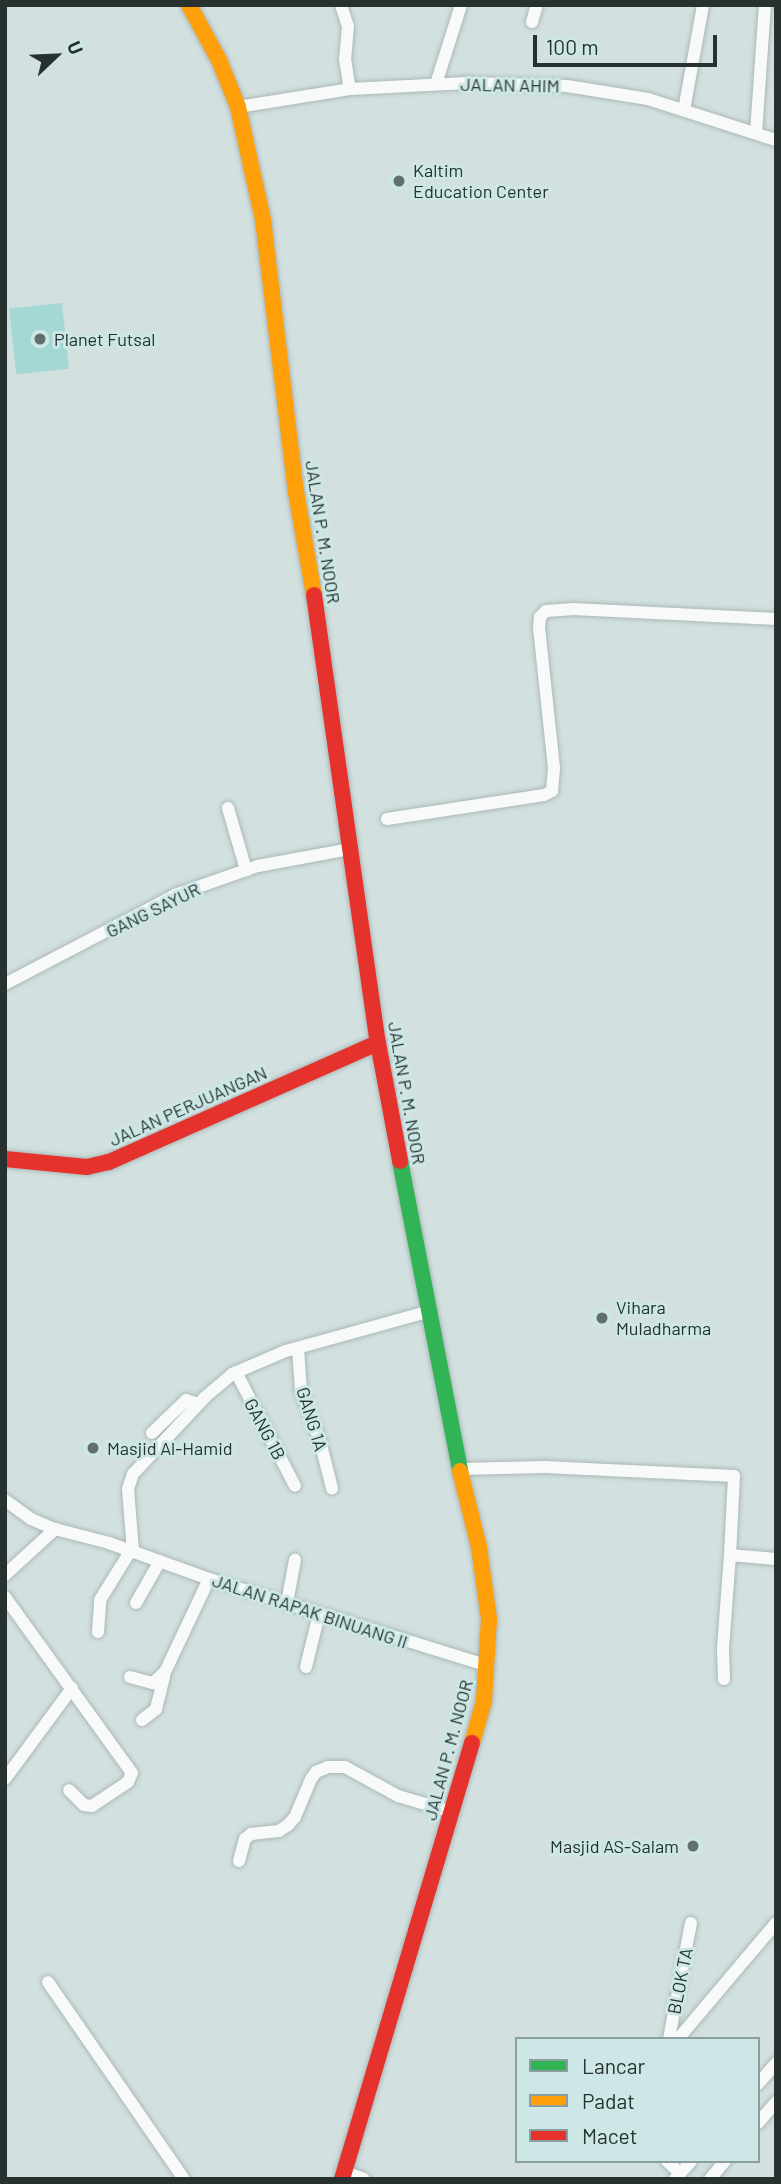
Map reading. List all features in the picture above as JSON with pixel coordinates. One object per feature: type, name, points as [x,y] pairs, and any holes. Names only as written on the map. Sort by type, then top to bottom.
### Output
[{"type":"main road","name":"JALAN P. M. NOOR","points":[[190,5],[219,60],[238,107],[263,220],[295,480],[378,1043],[427,1312],[485,1584],[489,1619],[484,1701],[343,2175]]},
{"type":"main road","name":"JALAN PERJUANGAN","points":[[5,1159],[76,1167],[109,1162],[378,1043]]},
{"type":"street","points":[[341,5],[348,26],[345,59],[350,89]]},
{"type":"street","points":[[436,84],[460,5]]},
{"type":"street","points":[[533,22],[537,5]]},
{"type":"street","points":[[684,110],[704,5]]},
{"type":"street","points":[[756,133],[765,5]]},
{"type":"street","name":"JALAN AHIM","points":[[238,107],[350,89],[436,84],[567,86],[648,99],[776,140]]},
{"type":"street","points":[[387,819],[544,795],[552,791],[554,768],[539,628],[540,617],[546,611],[574,609],[776,619]]},
{"type":"street","points":[[228,808],[246,870]]},
{"type":"street","name":"GANG SAYUR","points":[[5,984],[175,895],[246,870],[350,849]]},
{"type":"street","points":[[97,1632],[100,1600],[123,1548],[130,1481],[198,1404],[236,1372],[298,1348],[427,1312]]},
{"type":"street","name":"GANG 1A","points":[[298,1348],[301,1391],[320,1441],[332,1488]]},
{"type":"street","name":"GANG 1B","points":[[236,1372],[295,1486]]},
{"type":"street","points":[[152,1433],[186,1400],[190,1399],[198,1404]]},
{"type":"street","points":[[459,1469],[545,1467],[734,1476],[724,1679]]},
{"type":"street","name":"JALAN RAPAK BINUANG II","points":[[5,1500],[31,1519],[55,1530],[123,1548],[209,1579],[488,1666]]},
{"type":"street","points":[[5,1576],[55,1530]]},
{"type":"street","points":[[730,1556],[776,1559]]},
{"type":"street","points":[[287,1603],[295,1560]]},
{"type":"street","points":[[136,1603],[160,1561]]},
{"type":"street","points":[[142,1720],[156,1709],[159,1685],[209,1579]]},
{"type":"street","points":[[5,1597],[132,1773],[132,1778],[92,1806],[84,1805],[69,1790]]},
{"type":"street","points":[[306,1667],[319,1614]]},
{"type":"street","points":[[130,1677],[153,1683],[165,1672]]},
{"type":"street","points":[[5,1779],[69,1683]]},
{"type":"street","points":[[239,1861],[245,1839],[251,1833],[269,1834],[288,1825],[295,1817],[311,1779],[316,1772],[328,1767],[345,1767],[398,1796],[453,1812]]},
{"type":"street","name":"BLOK TA","points":[[669,2037],[691,1923]]},
{"type":"street","points":[[680,2037],[776,1923]]},
{"type":"street","points":[[48,1982],[184,2179]]},
{"type":"street","points":[[760,2083],[776,2063]]},
{"type":"street","points":[[760,2087],[776,2103],[760,2121]]},
{"type":"street","points":[[710,2179],[723,2163]]},
{"type":"street","points":[[343,2175],[364,2179]]},
{"type":"shaded area","name":"Planet Futsal","points":[[62,303],[69,369],[16,374],[9,309]]},
{"type":"traffic: fast","points":[[400,1161],[460,1471]]},
{"type":"traffic: slow","points":[[189,5],[219,60],[238,107],[263,220],[296,492],[314,595]]},
{"type":"traffic: slow","points":[[460,1471],[479,1547],[489,1619],[484,1701],[472,1743]]},
{"type":"traffic: jam","points":[[314,595],[378,1043],[400,1161]]},
{"type":"traffic: jam","points":[[5,1159],[87,1167],[109,1162],[378,1043]]},
{"type":"traffic: jam","points":[[342,2179],[472,1743]]},
{"type":"place","name":"Kaltim Education Center","points":[[399,181]]},
{"type":"place","name":"Planet Futsal","points":[[40,339]]},
{"type":"place","name":"Vihara Muladharma","points":[[602,1318]]},
{"type":"place","name":"Masjid Al-Hamid","points":[[93,1448]]},
{"type":"place","name":"Masjid AS-Salam","points":[[693,1846]]}]
